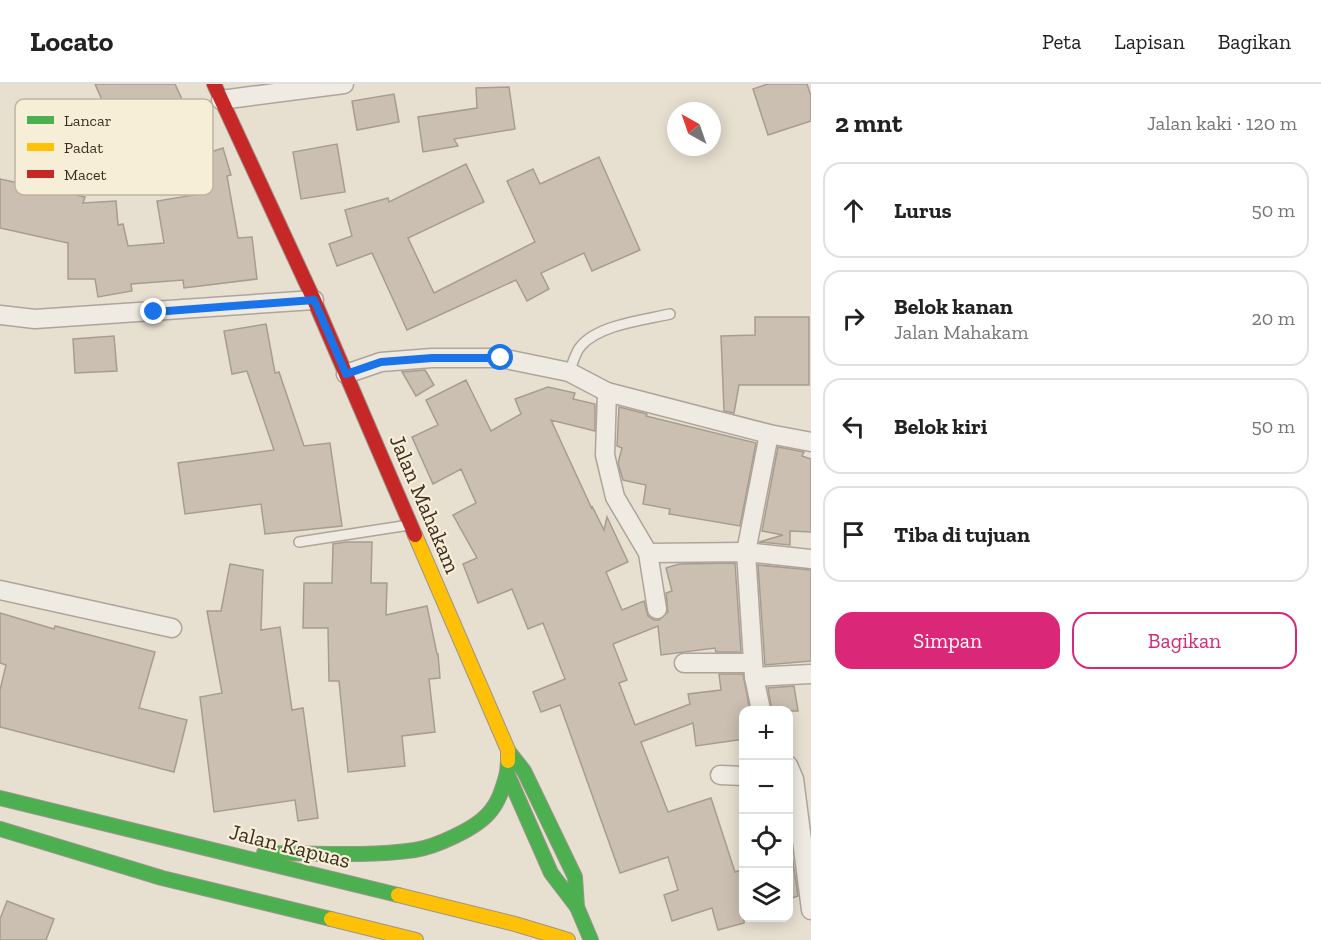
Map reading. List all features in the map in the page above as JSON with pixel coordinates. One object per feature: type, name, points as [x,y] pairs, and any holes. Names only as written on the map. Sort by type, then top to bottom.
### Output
[{"type":"street","points":[[218,92],[344,84]]},
{"type":"street","name":"Jalan Mahakam","points":[[218,92],[314,300],[508,750],[507,773],[551,873],[577,907],[591,940]]},
{"type":"street","points":[[0,315],[35,319],[314,300]]},
{"type":"street","points":[[346,374],[381,362],[432,358],[501,358],[569,372],[607,392],[769,434],[811,442]]},
{"type":"street","points":[[607,392],[604,444],[615,497],[648,553],[657,609]]},
{"type":"street","points":[[760,706],[754,670],[746,552],[769,434]]},
{"type":"street","points":[[648,553],[746,552],[811,559]]},
{"type":"street","points":[[0,590],[172,628]]},
{"type":"street","points":[[684,663],[811,674]]},
{"type":"street","points":[[508,750],[524,771],[574,877],[577,907]]},
{"type":"street","points":[[232,854],[365,854],[417,850],[471,828],[489,814],[501,794],[507,773]]},
{"type":"street","points":[[720,775],[739,776]]},
{"type":"street","points":[[793,793],[811,910]]},
{"type":"street","name":"Jalan Kapuas","points":[[0,798],[8,819],[162,878],[365,933],[416,940]]},
{"type":"street","name":"Jalan Kapuas","points":[[8,819],[232,854],[515,924],[568,940]]},
{"type":"lane","points":[[569,372],[579,347],[590,337],[614,327],[670,314]]},
{"type":"lane","points":[[300,542],[411,525]]},
{"type":"building","points":[[95,84],[175,84],[182,99],[102,99]]},
{"type":"building","points":[[768,84],[807,84],[811,96],[811,121],[768,135],[753,89]]},
{"type":"building","points":[[509,87],[515,129],[454,139],[458,146],[423,152],[418,117],[477,108],[476,88]]},
{"type":"building","points":[[394,94],[399,122],[357,130],[352,101]]},
{"type":"building","points":[[337,144],[345,192],[301,199],[293,152]]},
{"type":"building","points":[[223,148],[231,175],[227,176],[238,238],[252,237],[257,279],[184,288],[183,280],[131,284],[132,291],[98,297],[95,279],[68,279],[68,243],[0,228],[0,179],[15,182],[15,195],[76,195],[85,197],[83,203],[116,201],[118,225],[123,224],[128,246],[164,243],[157,201],[194,195],[213,195],[213,151]]},
{"type":"building","points":[[599,157],[640,250],[592,271],[584,253],[541,273],[549,289],[527,301],[516,280],[407,330],[372,253],[337,266],[329,244],[352,236],[345,210],[388,198],[389,202],[466,164],[484,202],[408,238],[434,293],[535,242],[507,181],[533,169],[540,184]]},
{"type":"building","points":[[755,317],[809,317],[809,385],[739,385],[734,413],[724,411],[721,336],[755,335]]},
{"type":"building","points":[[266,324],[275,373],[279,372],[304,446],[330,443],[342,526],[265,534],[261,504],[185,514],[178,463],[274,450],[247,371],[232,374],[224,331]]},
{"type":"building","points":[[114,336],[117,371],[75,373],[73,339]]},
{"type":"building","points":[[425,370],[434,385],[416,396],[402,372]]},
{"type":"building","points":[[466,380],[491,431],[521,414],[515,399],[548,387],[575,393],[573,399],[595,404],[595,431],[551,420],[592,509],[592,506],[604,530],[607,517],[628,562],[606,572],[622,610],[644,601],[648,616],[659,620],[668,612],[666,593],[672,591],[666,568],[679,564],[735,563],[741,652],[716,652],[715,648],[661,655],[658,626],[613,644],[627,680],[619,683],[635,725],[690,704],[688,694],[721,690],[719,674],[743,674],[749,706],[739,706],[739,740],[696,746],[693,723],[641,742],[668,812],[711,798],[735,872],[739,871],[739,922],[744,923],[718,930],[712,908],[672,921],[664,895],[678,890],[668,857],[620,873],[560,705],[541,712],[533,692],[565,679],[543,623],[528,629],[512,589],[478,603],[463,564],[477,558],[453,515],[476,503],[461,469],[433,484],[412,437],[438,425],[426,400]]},
{"type":"building","points":[[619,407],[647,414],[646,416],[756,443],[740,526],[669,514],[670,509],[643,504],[646,485],[623,480],[618,463],[622,448],[617,446]]},
{"type":"building","points":[[778,447],[804,452],[802,456],[811,459],[811,532],[790,531],[790,545],[759,542],[783,535],[762,531]]},
{"type":"building","points":[[372,542],[371,583],[387,583],[386,615],[427,606],[438,654],[440,678],[429,679],[435,732],[402,736],[405,766],[348,772],[339,681],[329,681],[328,628],[303,628],[304,583],[332,583],[333,544]]},
{"type":"building","points":[[230,564],[263,570],[261,630],[280,627],[292,710],[303,708],[318,818],[298,821],[295,800],[214,812],[200,697],[222,693],[207,611],[221,611]]},
{"type":"building","points":[[758,565],[811,570],[811,661],[765,665]]},
{"type":"building","points":[[0,613],[54,629],[55,626],[155,652],[139,708],[187,720],[174,772],[0,727],[0,690],[6,665],[0,663]]},
{"type":"building","points":[[794,686],[798,711],[793,711],[793,706],[771,706],[768,688]]},
{"type":"building","points":[[793,862],[798,896],[793,898]]},
{"type":"building","points":[[7,901],[54,919],[46,940],[0,940],[0,919]]},
{"type":"traffic: fast","points":[[509,752],[524,771],[575,877],[577,907]]},
{"type":"traffic: fast","points":[[508,761],[507,773],[551,873],[577,907],[591,940]]},
{"type":"traffic: fast","points":[[264,853],[378,853],[415,850],[433,845],[482,820],[498,800],[507,773]]},
{"type":"traffic: fast","points":[[0,798],[398,895]]},
{"type":"traffic: fast","points":[[0,829],[162,878],[331,919]]},
{"type":"traffic: slow","points":[[415,535],[508,750],[508,761]]},
{"type":"traffic: slow","points":[[398,895],[515,924],[568,940]]},
{"type":"traffic: slow","points":[[331,919],[416,940]]},
{"type":"traffic: jam","points":[[214,84],[314,300],[415,535]]},
{"type":"route","points":[[154,312],[314,300],[346,374],[381,362],[432,358],[501,358]]}]
